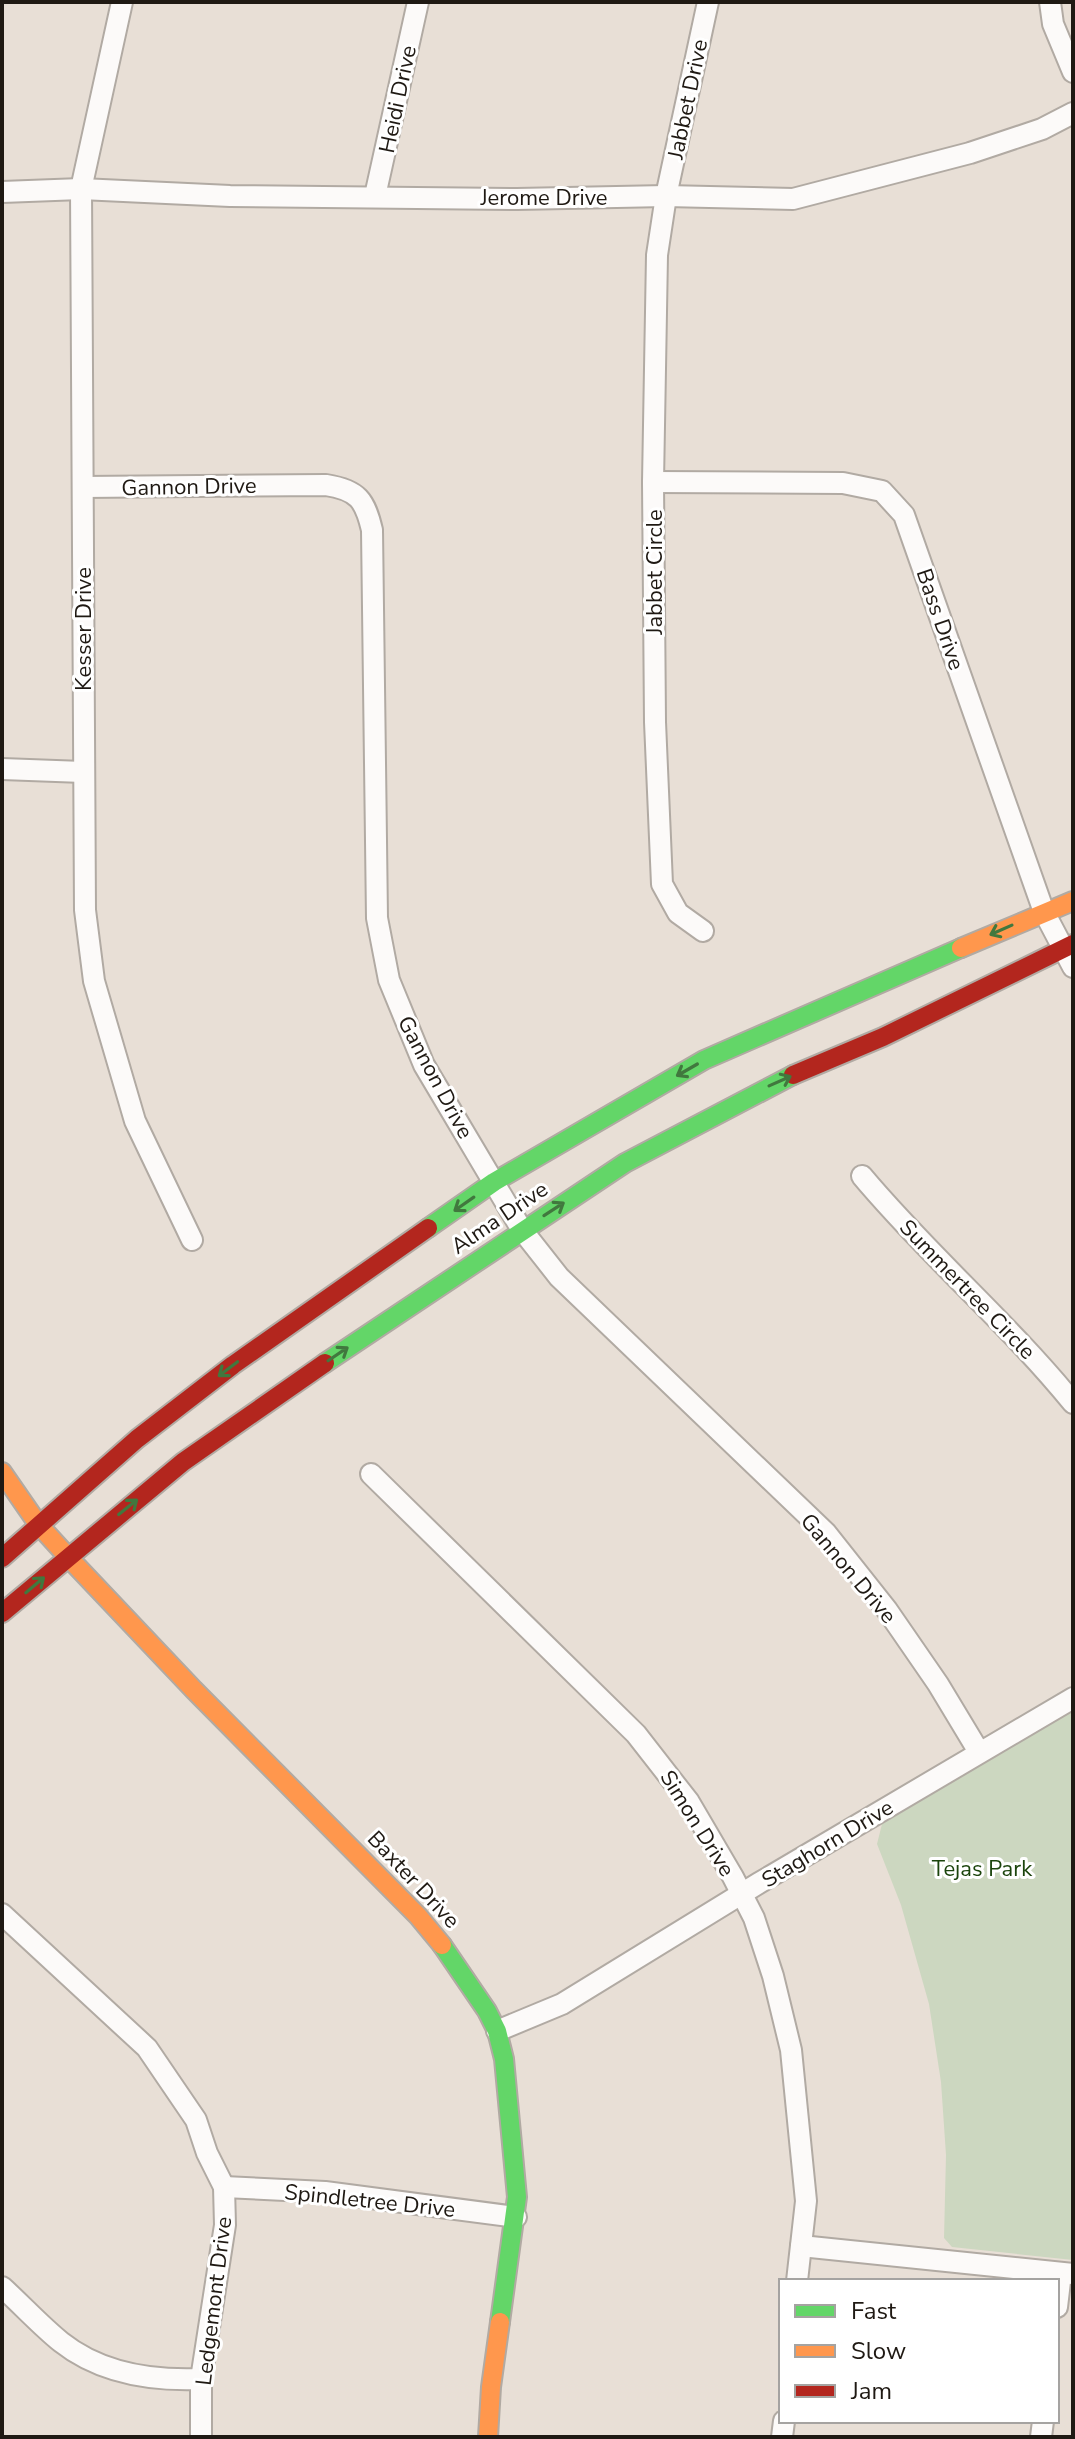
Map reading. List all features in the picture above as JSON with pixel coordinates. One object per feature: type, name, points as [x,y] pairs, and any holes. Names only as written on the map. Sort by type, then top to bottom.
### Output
[{"type":"main road","name":"Alma Drive","points":[[2,1558],[137,1439],[233,1365],[494,1182],[704,1060],[1073,901]]},
{"type":"main road","name":"Alma Drive","points":[[2,1613],[183,1462],[301,1379],[625,1163],[746,1098],[883,1037],[1067,946]]},
{"type":"main road","name":"Baxter Drive","points":[[2,1472],[38,1524],[68,1557],[194,1690],[418,1916],[453,1958],[497,2031],[509,2095],[517,2197],[491,2387],[488,2437]]},
{"type":"street","name":"Kesser Drive","points":[[122,2],[81,189],[85,910],[94,981],[135,1121],[192,1240]]},
{"type":"street","name":"Heidi Drive","points":[[375,196],[418,2]]},
{"type":"street","name":"Jabbet Drive","points":[[666,196],[708,2]]},
{"type":"street","points":[[1050,2],[1053,24],[1073,72]]},
{"type":"street","name":"Jerome Drive","points":[[2,192],[81,189],[230,196],[793,199],[970,153],[1042,129],[1073,113]]},
{"type":"street","name":"Jabbet Circle","points":[[666,196],[657,255],[653,482],[655,722],[662,884],[678,913],[703,931]]},
{"type":"street","name":"Bass Drive","points":[[653,482],[843,483],[882,491],[904,515],[1044,912],[1067,946],[1073,967]]},
{"type":"street","name":"Gannon Drive","points":[[83,487],[326,485],[345,488],[358,496],[368,512],[372,530],[377,918],[389,980],[424,1065],[522,1230],[559,1277],[826,1533],[887,1610],[938,1684],[979,1752]]},
{"type":"street","points":[[2,769],[83,772]]},
{"type":"street","name":"Summertree Circle","points":[[862,1176],[887,1206],[1045,1368],[1073,1403]]},
{"type":"street","name":"Simon Drive","points":[[371,1474],[636,1734],[689,1802],[754,1918],[773,1976],[791,2050],[806,2201],[797,2279]]},
{"type":"street","name":"Staghorn Drive","points":[[497,2031],[562,2004],[741,1894],[1073,1698]]},
{"type":"street","name":"Ledgemont Drive","points":[[2,1914],[147,2048],[196,2120],[207,2153],[224,2187],[225,2225],[201,2379],[201,2437]]},
{"type":"street","name":"Spindletree Drive","points":[[224,2187],[325,2192],[516,2217]]},
{"type":"street","points":[[801,2246],[1067,2274],[1059,2300]]},
{"type":"street","points":[[2,2316],[10,2294],[62,2342],[88,2360],[129,2374],[176,2380],[201,2379]]},
{"type":"green space","name":"Tejas Park","points":[[1073,1711],[1073,2260],[952,2247],[944,2238],[946,2155],[941,2082],[929,2004],[901,1905],[877,1844],[882,1824]]},
{"type":"traffic: fast","points":[[428,1228],[494,1182],[704,1060],[961,948]]},
{"type":"traffic: fast","points":[[325,1363],[625,1163],[793,1075]]},
{"type":"traffic: fast","points":[[442,1945],[487,2011],[497,2031],[504,2059],[517,2197],[500,2322]]},
{"type":"traffic: slow","points":[[961,948],[1073,901]]},
{"type":"traffic: slow","points":[[2,1472],[38,1524],[68,1557],[194,1690],[418,1916],[442,1945]]},
{"type":"traffic: slow","points":[[488,2437],[500,2322]]},
{"type":"traffic: jam","points":[[793,1075],[883,1037],[1073,944]]},
{"type":"traffic: jam","points":[[2,1558],[137,1439],[233,1365],[428,1228]]},
{"type":"traffic: jam","points":[[2,1613],[183,1462],[325,1363]]}]
